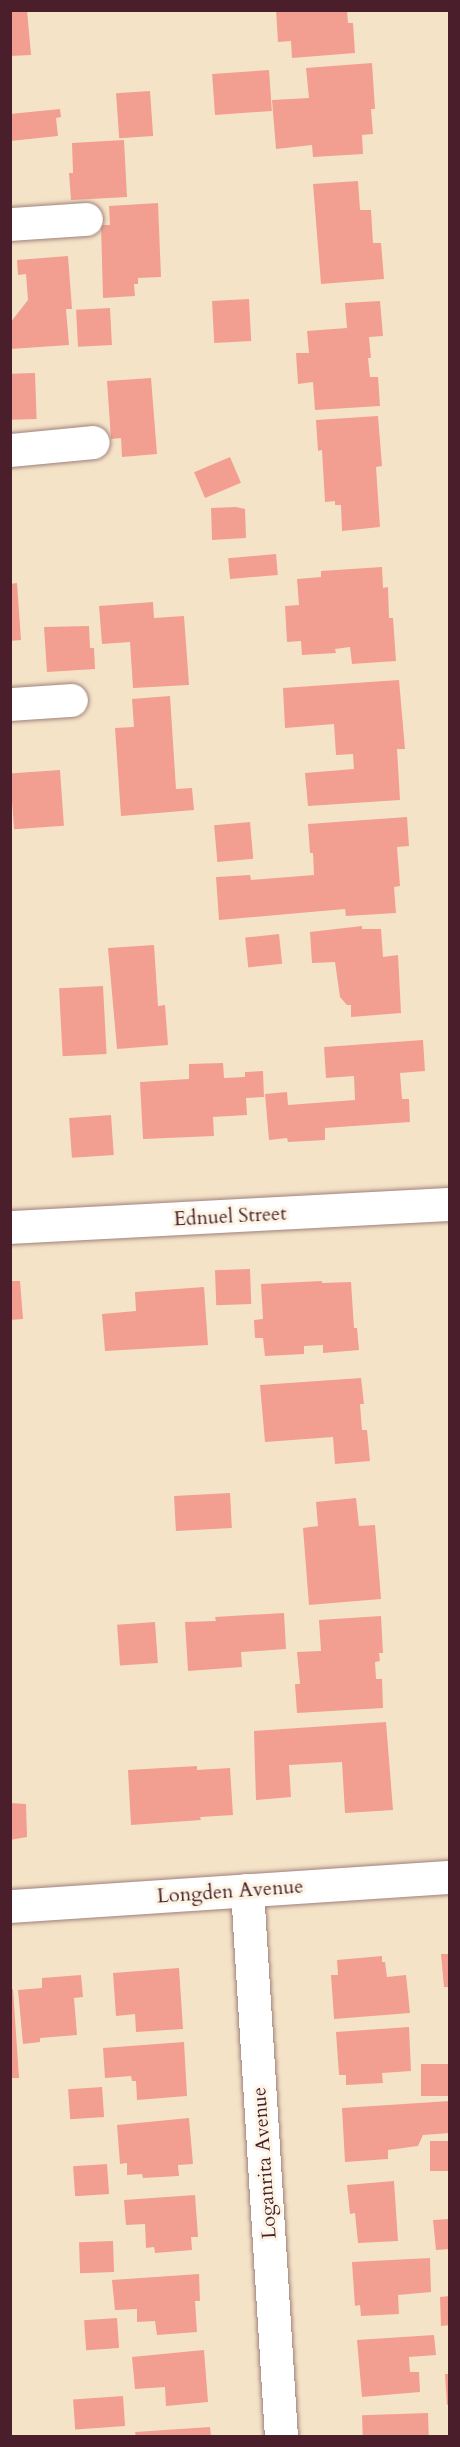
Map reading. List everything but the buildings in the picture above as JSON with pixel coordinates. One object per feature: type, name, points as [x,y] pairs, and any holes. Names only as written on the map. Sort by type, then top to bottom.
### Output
[{"type":"street","points":[[10,224],[86,219]]},
{"type":"street","points":[[10,450],[93,442]]},
{"type":"street","points":[[10,704],[71,700]]},
{"type":"street","name":"Ednuel Street","points":[[10,1227],[450,1204]]},
{"type":"street","name":"Longden Avenue","points":[[10,1906],[450,1876]]},
{"type":"street","name":"Loganrita Avenue","points":[[247,1890],[281,2436]]}]
